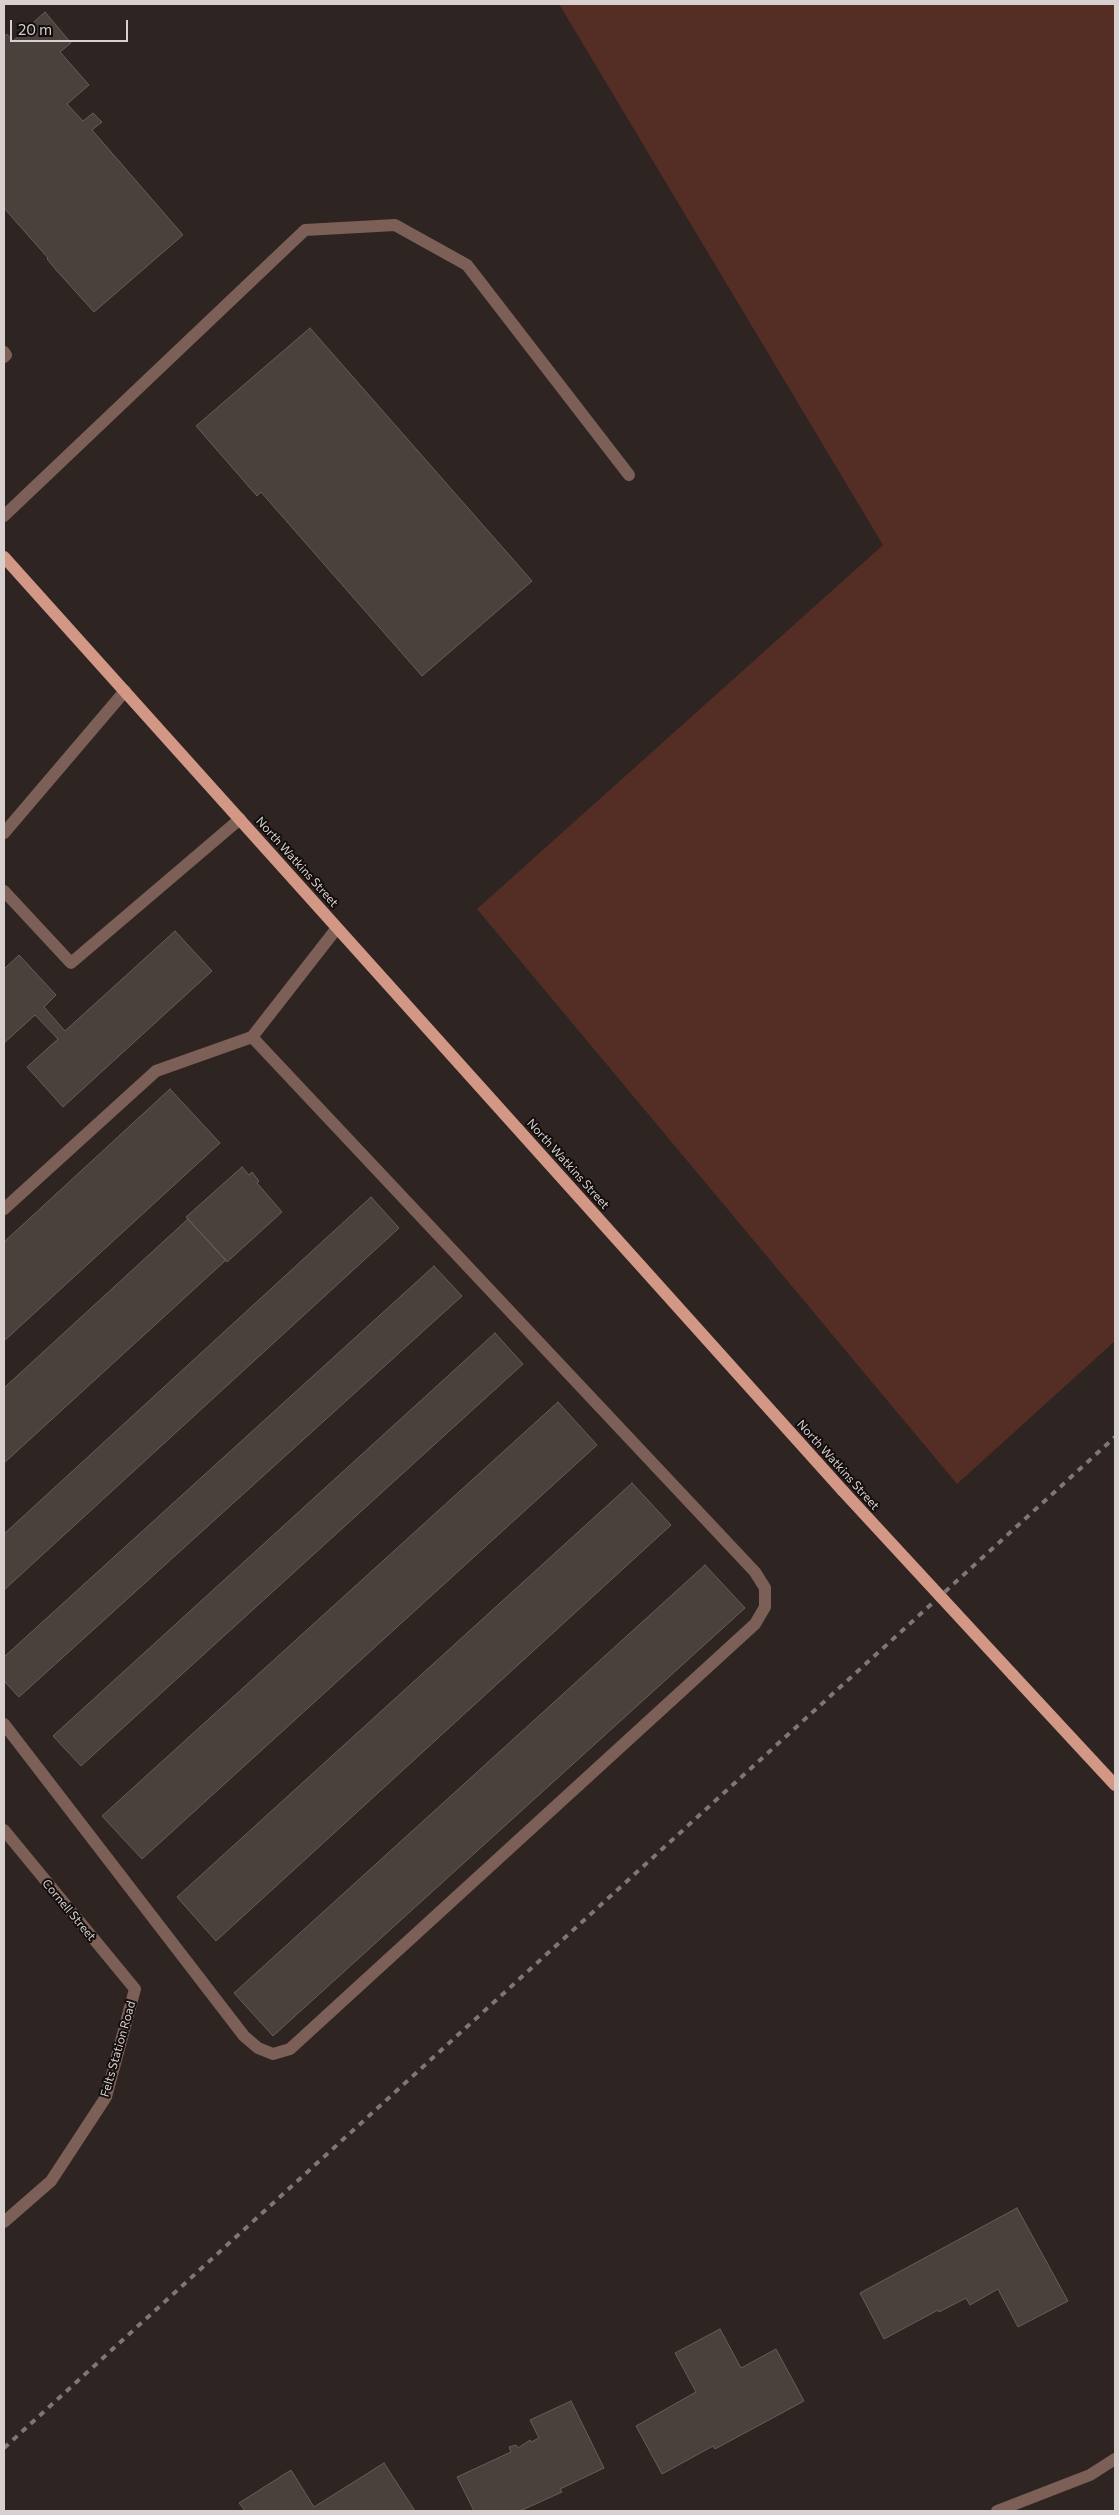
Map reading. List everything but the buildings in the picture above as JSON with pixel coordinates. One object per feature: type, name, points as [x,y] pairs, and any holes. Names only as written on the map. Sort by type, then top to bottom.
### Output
[{"type":"main road","name":"North Watkins Street","points":[[4,557],[843,1491],[1115,1785]]},
{"type":"street","points":[[4,516],[305,230],[395,225],[467,265],[629,475]]},
{"type":"street","points":[[4,352],[6,355],[4,357]]},
{"type":"street","points":[[4,833],[125,692]]},
{"type":"street","points":[[6,899],[71,964],[240,820]]},
{"type":"street","points":[[4,1209],[156,1070],[252,1038],[338,928]]},
{"type":"street","points":[[4,1724],[244,2036],[258,2048],[273,2054],[290,2049],[298,2042],[755,1624],[765,1607],[765,1588],[755,1572],[252,1038]]},
{"type":"street","name":"Cornell Street","points":[[4,1830],[135,1989]]},
{"type":"street","name":"Felts Station Road","points":[[4,2222],[51,2181],[106,2097],[135,1989]]},
{"type":"street","points":[[997,2511],[1090,2475],[1115,2459]]},
{"type":"shaded area","points":[[559,4],[1115,4],[1115,1341],[957,1484],[477,909],[883,545]]},
{"type":"railway","points":[[4,2448],[1115,1437]]}]
